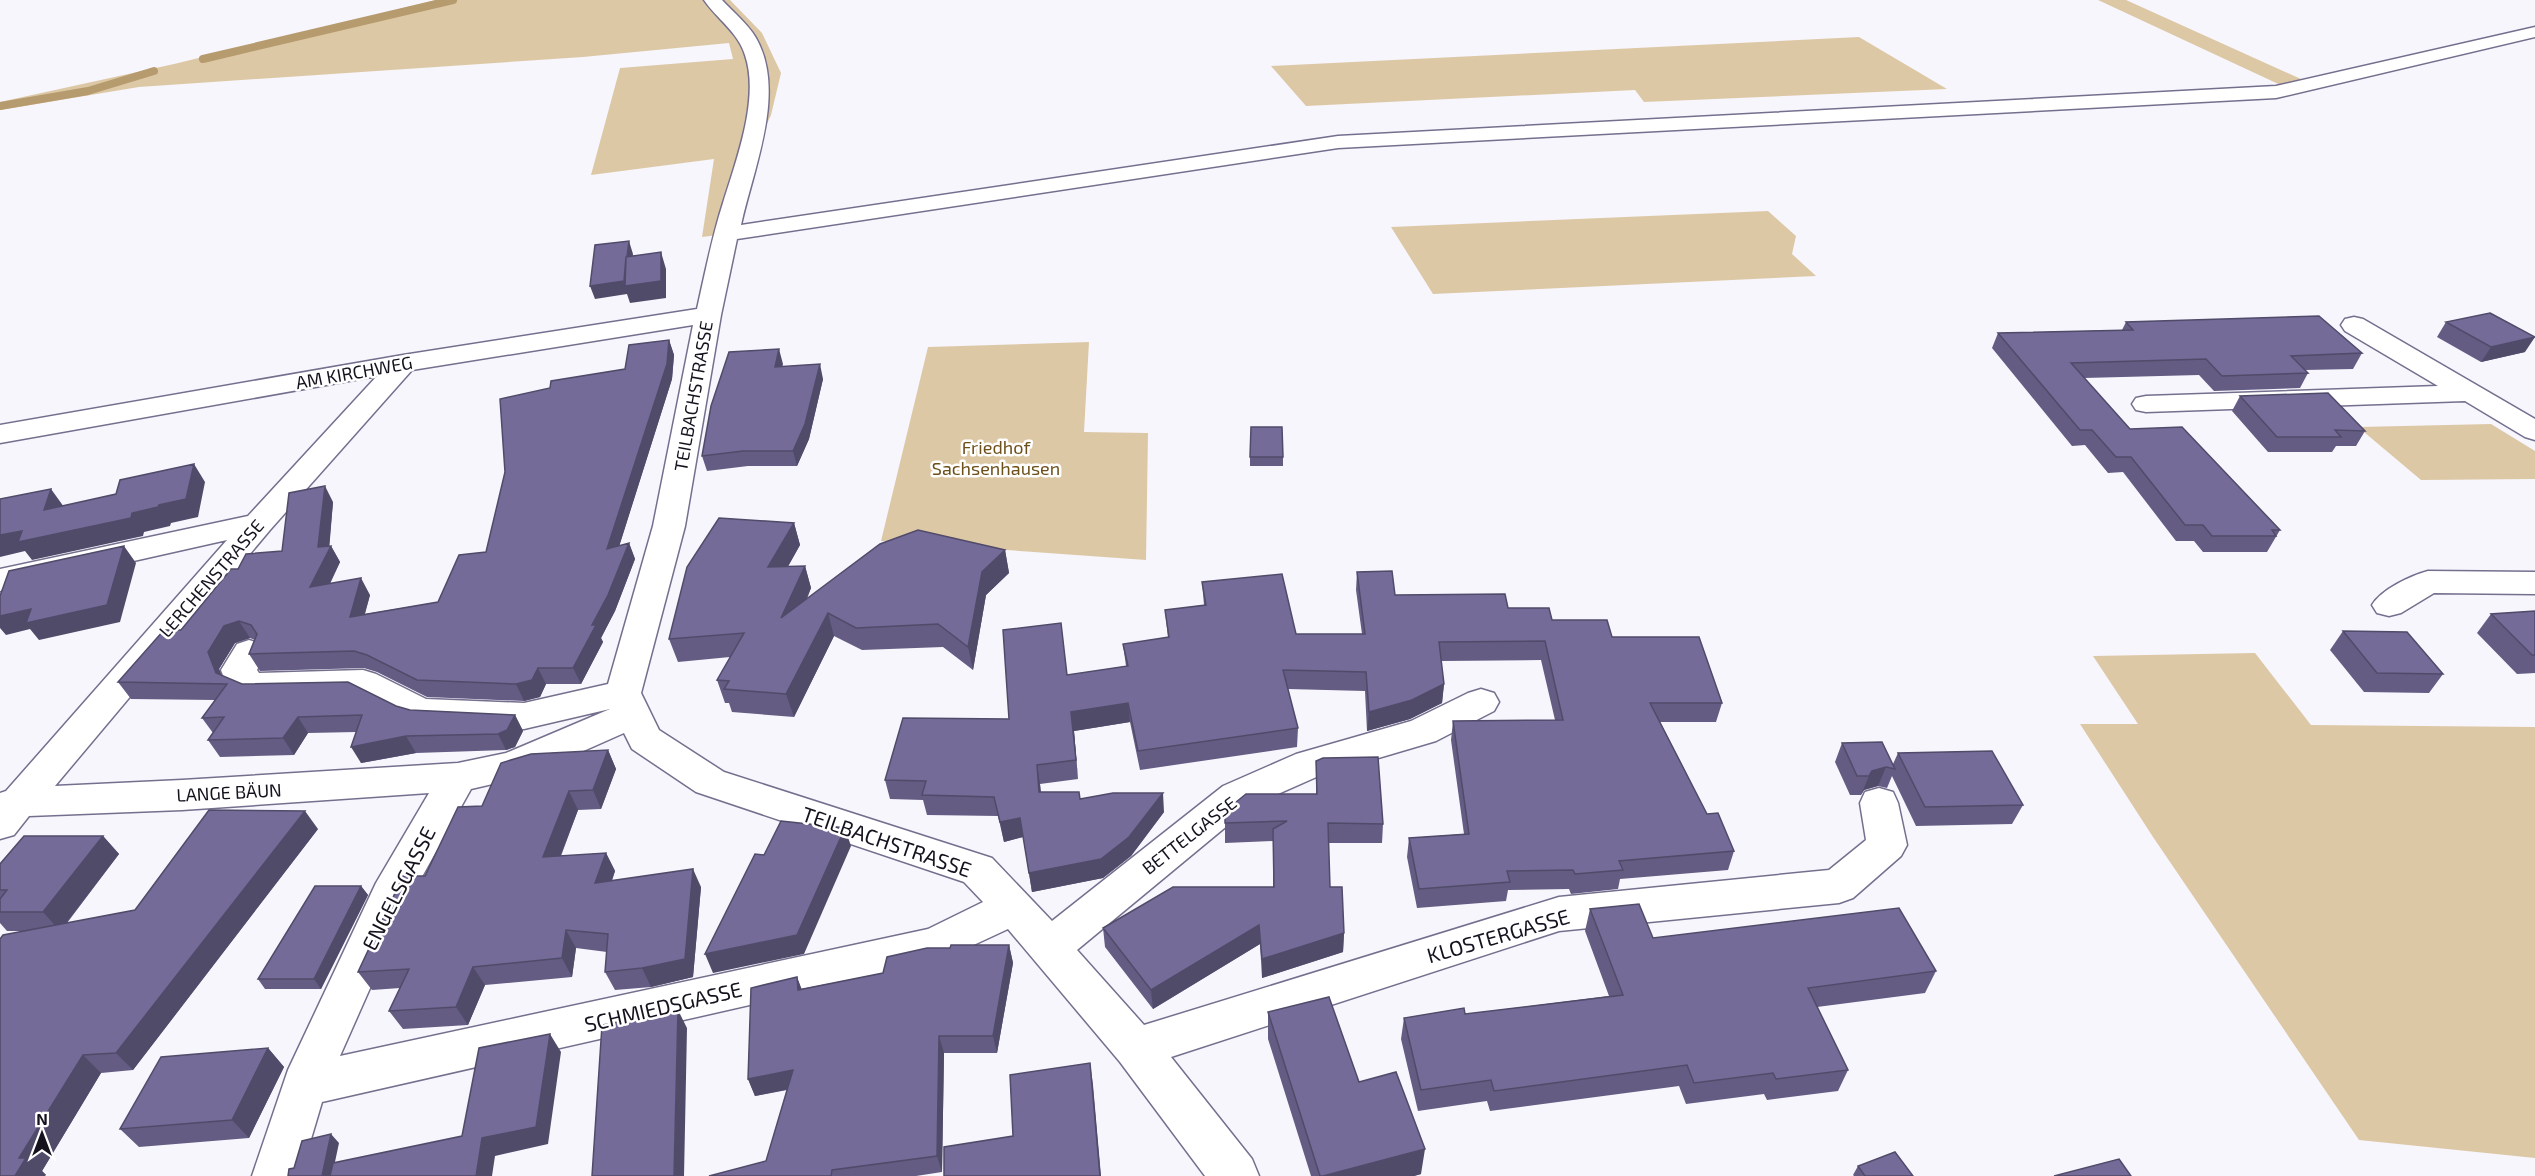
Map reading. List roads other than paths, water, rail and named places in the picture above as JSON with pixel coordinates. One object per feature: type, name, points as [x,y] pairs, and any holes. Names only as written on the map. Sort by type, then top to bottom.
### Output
[{"type":"street","name":"TEILBACHSTRASSE","points":[[713,0],[747,38],[759,71],[756,117],[746,171],[734,203],[708,315],[669,526],[628,703],[645,739],[710,782],[978,870],[1014,907],[1136,1048],[1235,1176]]},
{"type":"street","points":[[726,234],[940,204],[1338,142],[2276,92],[2535,32]]},
{"type":"street","name":"AM KIRCHWEG","points":[[0,434],[403,363],[708,315]]},
{"type":"street","points":[[2354,325],[2535,431]]},
{"type":"street","name":"LERCHENSTRASSE","points":[[6,811],[403,363]]},
{"type":"street","points":[[2146,404],[2467,393]]},
{"type":"street","points":[[0,580],[259,523]]},
{"type":"street","points":[[2389,605],[2428,582],[2535,583]]},
{"type":"street","points":[[249,652],[239,670],[241,679],[254,686],[363,683],[420,712],[524,716],[628,703]]},
{"type":"street","name":"BETTELGASSE","points":[[1049,948],[1237,796],[1309,765],[1423,731],[1481,702]]},
{"type":"street","points":[[458,777],[513,766],[560,744],[628,703]]},
{"type":"street","name":"LANGE BÄUN","points":[[6,811],[194,794],[458,777]]},
{"type":"street","name":"ENGELSGASSE","points":[[276,1176],[304,1085],[391,895],[458,777]]},
{"type":"street","name":"KLOSTERGASSE","points":[[1136,1048],[1559,914],[1839,886],[1887,845],[1879,803]]},
{"type":"street","name":"SCHMIEDSGASSE","points":[[304,1085],[935,945],[1014,907]]},
{"type":"waterway","points":[[203,59],[453,0]]},
{"type":"waterway","points":[[0,106],[88,91],[154,71]]},
{"type":"park label","name":"Friedhof Sachsenhausen","points":[[996,457]]}]
